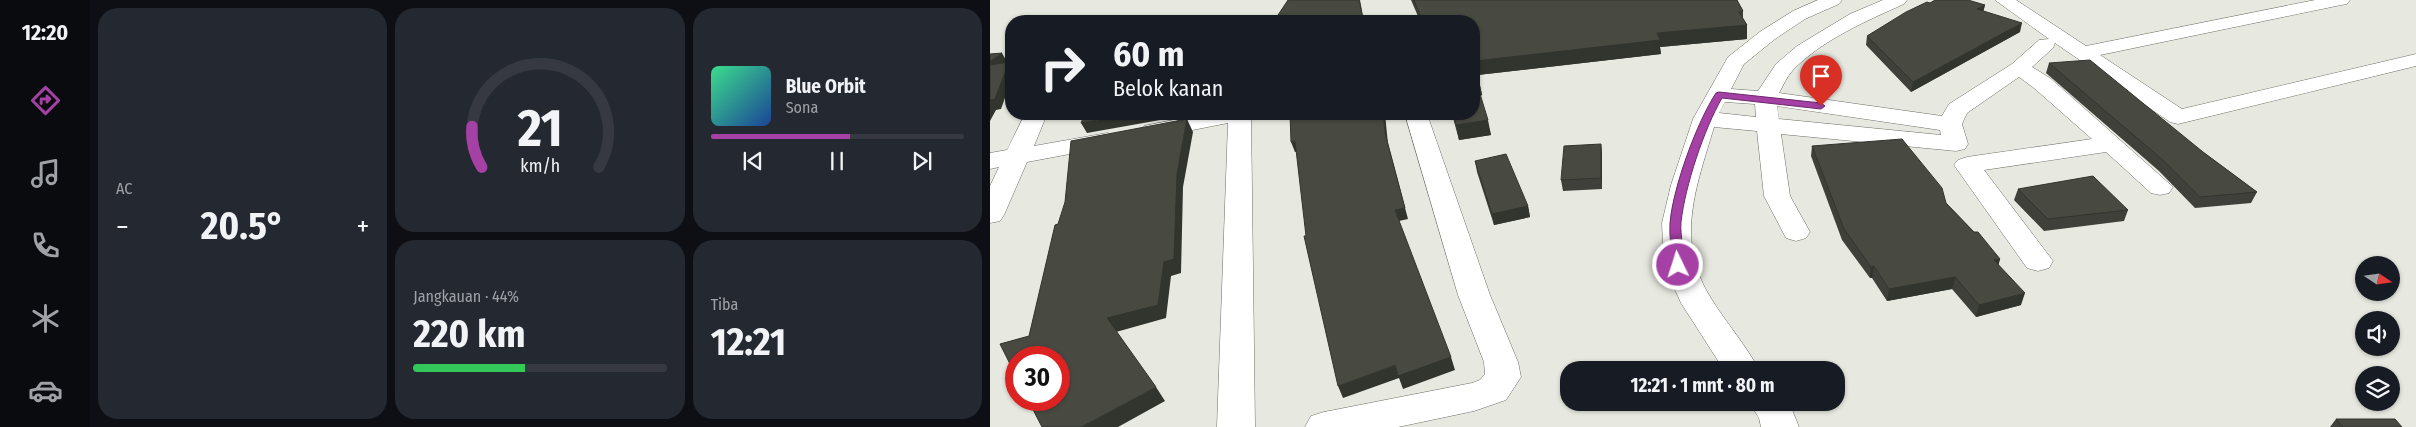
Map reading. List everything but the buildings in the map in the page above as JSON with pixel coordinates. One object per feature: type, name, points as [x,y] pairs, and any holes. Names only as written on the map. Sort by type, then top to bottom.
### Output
[{"type":"street","points":[[1736,361],[1697,303],[1678,265],[1676,223],[1684,185],[1704,120],[1719,95],[1735,61],[1768,35],[1794,10],[1833,0]]},
{"type":"street","points":[[1796,232],[1777,196],[1765,98],[1783,68],[1804,50],[1850,22],[1898,0]]},
{"type":"street","points":[[2082,53],[2341,0]]},
{"type":"street","points":[[2012,1],[2082,53],[2178,117],[2411,65]]},
{"type":"street","points":[[2038,261],[1958,144],[1957,109],[2019,68],[2046,44]]},
{"type":"street","points":[[2019,68],[2042,84],[2160,187]]},
{"type":"street","points":[[1719,95],[1765,98],[1958,144]]},
{"type":"street","points":[[990,215],[1015,156],[1033,120]]},
{"type":"street","points":[[990,161],[1208,120]]},
{"type":"street","points":[[1236,427],[1239,120]]},
{"type":"street","points":[[1324,427],[1474,397],[1493,390],[1502,377],[1501,362],[1474,295],[1418,120]]},
{"type":"street","points":[[1704,120],[1958,144],[2111,144]]},
{"type":"street","points":[[1774,411],[1780,427]]},
{"type":"route","points":[[1678,265],[1676,223],[1684,185],[1704,120],[1719,95],[1765,98],[1821,106]]}]
